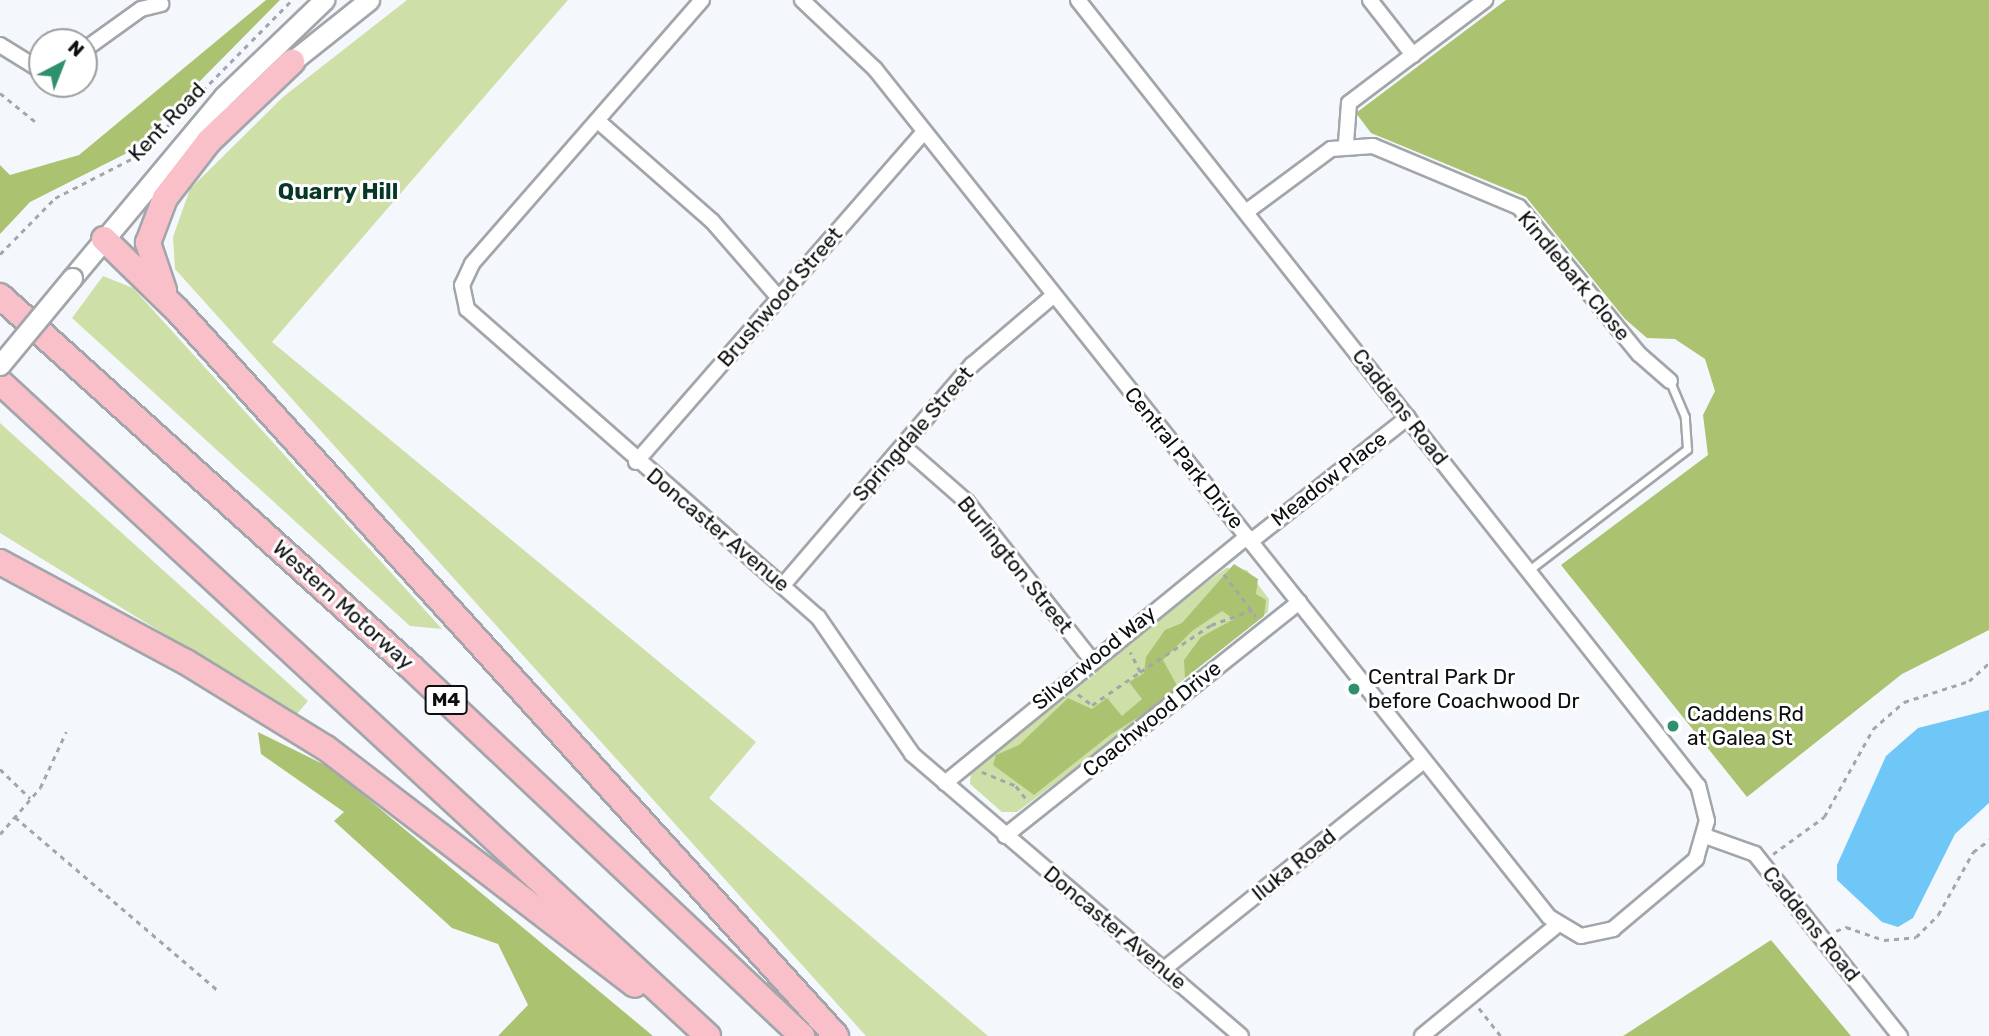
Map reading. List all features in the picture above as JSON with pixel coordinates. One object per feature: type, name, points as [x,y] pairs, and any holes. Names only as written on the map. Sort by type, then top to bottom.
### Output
[{"type":"highway","points":[[178,311],[150,258],[156,214],[183,169],[292,62]]},
{"type":"highway","points":[[104,239],[178,311],[836,1036]]},
{"type":"highway","name":"Western Motorway","points":[[0,296],[411,667],[802,1036]]},
{"type":"highway","points":[[0,382],[708,1036]]},
{"type":"highway","points":[[0,562],[186,662],[326,748],[703,1036]]},
{"type":"main road","name":"Kent Road","points":[[0,365],[257,61],[324,0]]},
{"type":"main road","name":"Kent Road","points":[[178,152],[369,0]]},
{"type":"street","name":"Doncaster Avenue","points":[[702,0],[470,266],[462,293],[477,320],[636,462],[784,584],[839,641],[899,740],[1005,836],[1241,1036]]},
{"type":"street","name":"Central Park Drive","points":[[802,0],[859,50],[1557,925]]},
{"type":"street","name":"Caddens Road","points":[[1078,0],[1694,779],[1706,828],[1742,846],[1762,863],[1900,1036]]},
{"type":"street","points":[[1370,0],[1413,55]]},
{"type":"street","points":[[1246,212],[1346,143],[1349,103],[1485,0]]},
{"type":"street","points":[[98,40],[141,9],[161,4]]},
{"type":"street","points":[[0,45],[28,62]]},
{"type":"street","points":[[597,121],[712,221],[779,298]]},
{"type":"street","name":"Brushwood Street","points":[[636,462],[924,132]]},
{"type":"street","name":"Kindlebark Close","points":[[1346,143],[1373,146],[1519,207],[1639,354],[1670,381]]},
{"type":"street","name":"Springdale Street","points":[[784,584],[983,353],[1054,295]]},
{"type":"street","name":"Meadow Place","points":[[1249,539],[1408,417]]},
{"type":"street","name":"Burlington Street","points":[[903,446],[967,502],[1092,660]]},
{"type":"street","name":"Silverwood Way","points":[[945,783],[1092,660],[1249,539]]},
{"type":"street","name":"Coachwood Drive","points":[[1005,836],[1299,602]]},
{"type":"street","name":"Iluka Road","points":[[1164,969],[1424,761]]},
{"type":"street","points":[[1422,1036],[1557,925],[1585,936],[1612,929],[1688,869],[1706,828]]},
{"type":"lane","points":[[1529,570],[1687,449],[1685,418],[1670,381]]},
{"type":"path","name":"Kent Road","points":[[0,254],[35,212],[139,155],[292,0]]},
{"type":"path","points":[[0,93],[37,123]]},
{"type":"path","points":[[1218,565],[1264,625]]},
{"type":"path","points":[[1068,687],[1092,705],[1211,625],[1252,610]]},
{"type":"path","points":[[1124,640],[1140,672]]},
{"type":"path","points":[[1762,863],[1825,817],[1873,729],[1904,702],[1969,681],[1989,663]]},
{"type":"path","points":[[0,834],[31,799],[56,762],[66,732]]},
{"type":"path","points":[[971,763],[992,780],[1020,789],[1032,811]]},
{"type":"path","points":[[0,769],[31,799]]},
{"type":"path","points":[[15,817],[219,992]]},
{"type":"path","points":[[1821,937],[1846,927],[1884,940],[1916,937],[1938,915],[1973,852],[1989,840]]},
{"type":"path","points":[[1477,1005],[1501,1036]]},
{"type":"green space","points":[[266,0],[280,0],[131,151],[30,202],[0,234],[0,165],[10,175],[79,155]]},
{"type":"green space","points":[[407,0],[568,0],[272,342],[756,742],[709,798],[988,1036],[866,1036],[175,269],[173,237],[190,189],[283,97]]},
{"type":"green space","points":[[1506,0],[1989,0],[1989,630],[1902,674],[1747,797],[1561,565],[1708,455],[1703,415],[1715,391],[1705,359],[1675,339],[1647,338],[1625,319],[1526,197],[1371,133],[1356,113]]},
{"type":"green space","points":[[103,276],[133,288],[442,629],[410,626],[72,318]]},
{"type":"green space","points":[[0,423],[308,701],[296,715],[0,533]]},
{"type":"green space","points":[[1234,564],[1258,579],[1256,594],[1266,600],[1264,616],[1185,678],[1184,660],[1201,637],[1234,619],[1222,611],[1192,631],[1163,660],[1180,691],[1110,735],[1034,795],[993,765],[996,755],[1019,745],[1068,698],[1092,709],[1107,698],[1122,716],[1142,699],[1129,682],[1144,673],[1146,657],[1165,630],[1182,623]]},
{"type":"green space","points":[[1226,568],[1247,570],[1269,599],[1268,612],[1173,688],[1172,696],[1017,812],[1002,812],[970,784],[971,771],[1061,699],[1062,691]]},
{"type":"green space","points":[[258,732],[331,768],[653,1036],[498,1036],[528,1005],[498,944],[452,928],[334,821],[344,812],[261,754]]},
{"type":"green space","points":[[1771,940],[1851,1036],[1623,1036]]},
{"type":"water","points":[[1989,710],[1989,803],[1955,834],[1913,918],[1898,927],[1882,922],[1837,880],[1837,865],[1886,756],[1918,728]]},
{"type":"place","name":"Central Park Dr before Coachwood Dr","points":[[1354,689]]},
{"type":"place","name":"Caddens Rd at Galea St","points":[[1673,726]]},
{"type":"district","name":"Quarry Hill","points":[[338,191]]}]
